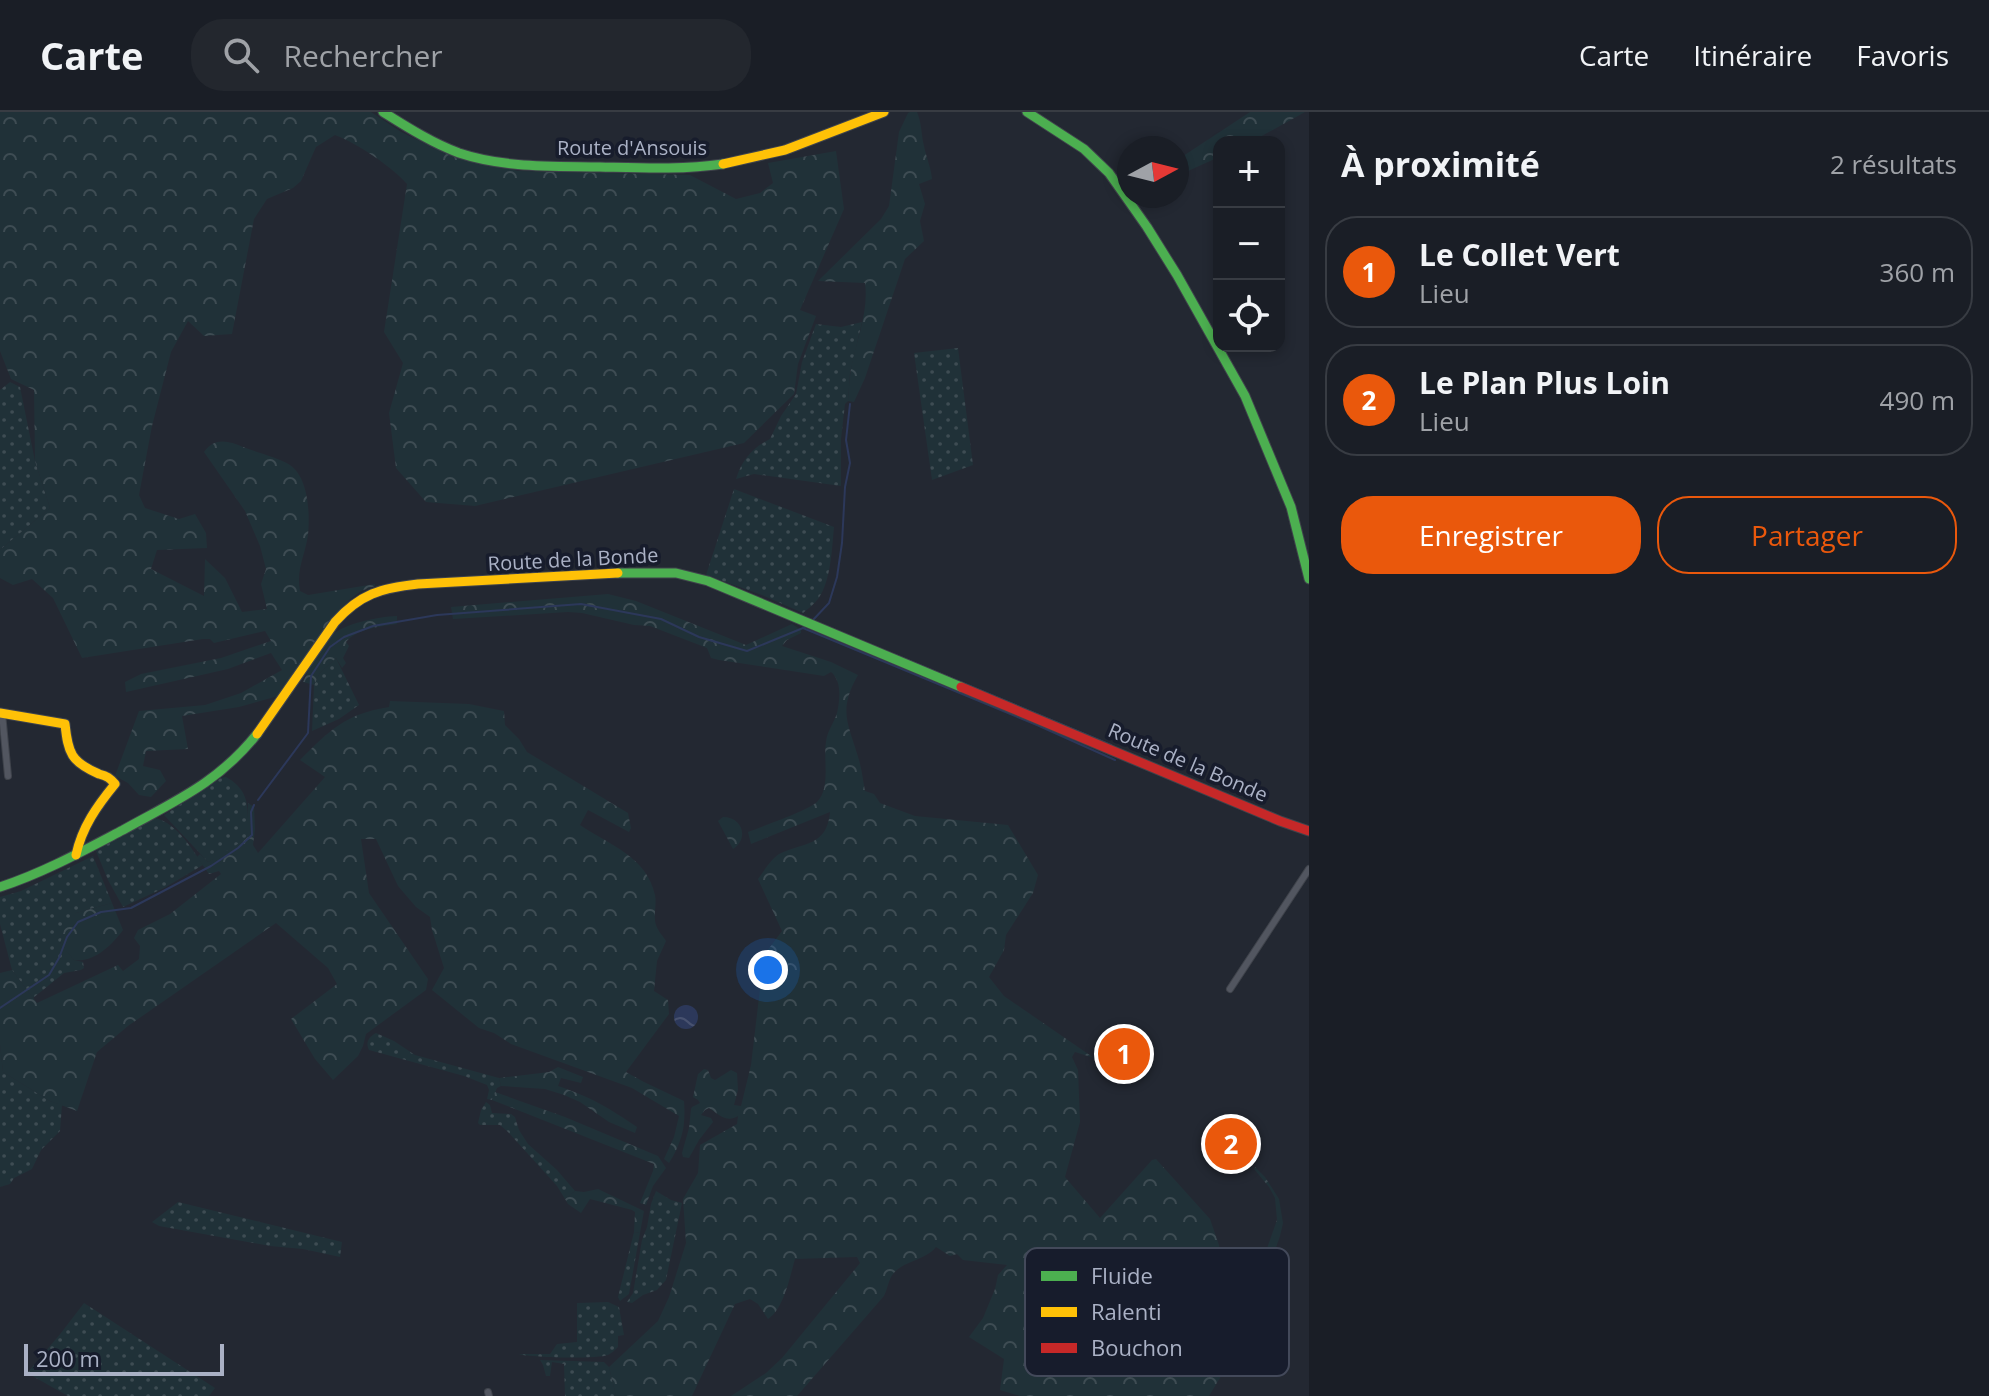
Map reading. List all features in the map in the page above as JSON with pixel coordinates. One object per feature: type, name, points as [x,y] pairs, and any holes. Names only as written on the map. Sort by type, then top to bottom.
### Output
[{"type":"main road","name":"Route d'Ansouis","points":[[383,112],[432,142],[469,156],[500,163],[663,167],[698,167],[752,159],[785,150],[884,112]]},
{"type":"main road","points":[[1027,112],[1084,149],[1109,173],[1177,275],[1245,396],[1291,507],[1309,579]]},
{"type":"main road","name":"Route de la Bonde","points":[[0,887],[76,855],[202,786],[224,770],[244,749],[326,634],[343,613],[364,597],[382,589],[418,584],[609,573],[676,573],[708,581],[1309,831]]},
{"type":"main road","points":[[1,713],[65,724],[73,760],[112,779],[115,784],[86,822],[78,840],[76,855]]},
{"type":"street","points":[[1,713],[8,776]]},
{"type":"street","points":[[1230,989],[1309,869]]},
{"type":"green space","points":[[0,112],[371,112],[401,132],[454,157],[518,171],[690,175],[736,199],[760,193],[773,183],[768,163],[836,151],[844,209],[800,310],[816,316],[798,364],[794,394],[744,443],[475,506],[426,502],[396,468],[389,413],[403,363],[384,332],[407,184],[374,156],[335,135],[316,147],[301,181],[293,188],[267,199],[254,219],[232,334],[204,336],[188,321],[171,352],[139,495],[145,508],[179,519],[195,514],[206,533],[207,548],[157,550],[151,569],[204,596],[205,559],[225,578],[242,612],[267,609],[261,584],[266,569],[260,546],[245,511],[204,452],[217,442],[227,442],[273,457],[296,471],[307,497],[308,535],[300,569],[300,591],[308,595],[375,586],[349,600],[278,696],[239,707],[182,716],[188,749],[146,751],[143,766],[160,770],[166,781],[151,797],[139,795],[128,783],[115,776],[139,711],[205,705],[241,693],[282,670],[271,653],[228,669],[126,692],[125,682],[141,674],[221,658],[271,641],[265,631],[214,643],[203,639],[82,658],[53,598],[32,579],[13,585],[0,578],[0,550],[50,508],[35,461],[34,390],[11,379],[0,351]]},
{"type":"green space","points":[[910,112],[917,112],[919,116],[932,179],[919,184],[925,204],[920,221],[924,241],[905,259],[865,378],[854,402],[848,401],[851,369],[864,316],[865,283],[818,281],[881,219],[889,206],[899,132]]},
{"type":"green space","points":[[1250,112],[1305,112],[1262,136],[1214,136]]},
{"type":"green space","points":[[1213,136],[1213,160],[1189,171],[1189,152]]},
{"type":"green space","points":[[862,322],[845,404],[841,486],[754,474],[736,479],[748,455],[770,439],[796,394],[802,362],[816,324],[841,327]]},
{"type":"green space","points":[[958,348],[973,465],[932,480],[914,353]]},
{"type":"green space","points":[[10,382],[20,387],[35,461],[50,508],[0,550],[0,390]]},
{"type":"green space","points":[[734,489],[834,527],[826,584],[818,599],[803,613],[706,575]]},
{"type":"green space","points":[[608,594],[636,601],[746,645],[792,624],[801,633],[782,646],[831,662],[858,675],[846,709],[865,791],[874,794],[880,803],[915,816],[1008,825],[1038,875],[1033,893],[1006,935],[1004,950],[989,977],[1004,996],[1094,1058],[1075,1052],[1072,1057],[1078,1070],[1080,1122],[1065,1177],[1100,1218],[1156,1159],[1210,1219],[1219,1248],[1025,1248],[1025,1376],[1221,1376],[1209,1396],[1020,1396],[1000,1390],[1004,1359],[969,1337],[983,1318],[998,1275],[1007,1265],[963,1260],[957,1254],[950,1256],[936,1247],[895,1272],[884,1296],[797,1396],[731,1396],[766,1373],[782,1358],[860,1263],[857,1257],[795,1259],[782,1300],[768,1319],[758,1304],[750,1299],[735,1304],[692,1396],[616,1396],[609,1367],[658,1321],[669,1297],[686,1243],[683,1199],[698,1173],[700,1145],[737,1124],[738,1116],[727,1118],[709,1108],[705,1110],[701,1115],[711,1118],[713,1122],[689,1158],[683,1157],[691,1109],[700,1103],[693,1097],[698,1074],[704,1069],[708,1070],[715,1080],[731,1070],[737,1073],[738,1090],[734,1105],[741,1106],[751,1065],[764,955],[782,931],[758,879],[779,854],[819,838],[828,823],[830,812],[751,844],[748,832],[804,810],[821,796],[825,781],[825,749],[837,713],[839,686],[831,672],[824,676],[711,658],[707,648],[650,626],[568,612],[453,619],[451,607]]},
{"type":"green space","points":[[397,616],[397,624],[369,629],[351,637],[346,642],[349,646],[342,668],[336,658],[320,673],[314,685],[303,682],[322,647],[336,632],[361,622]]},
{"type":"green space","points":[[336,658],[359,705],[339,719],[312,731],[314,685],[320,673]]},
{"type":"green space","points":[[390,701],[469,704],[504,711],[505,725],[527,752],[628,813],[629,832],[588,810],[580,825],[636,861],[651,882],[655,895],[656,925],[666,941],[657,961],[654,991],[668,1000],[669,1014],[626,1072],[684,1101],[682,1134],[669,1163],[664,1159],[679,1116],[632,1088],[511,1044],[479,1028],[432,990],[444,968],[430,917],[416,907],[398,886],[376,839],[361,839],[369,893],[428,979],[426,990],[366,1034],[358,1056],[333,1080],[315,1059],[291,1019],[337,984],[328,968],[276,923],[128,1026],[97,1052],[77,1111],[50,1101],[3,1072],[0,973],[12,970],[37,1003],[118,965],[123,971],[139,959],[140,946],[134,938],[138,930],[170,914],[221,874],[219,871],[209,874],[197,857],[200,854],[208,862],[246,839],[248,803],[254,807],[253,845],[258,853],[325,777],[300,760],[339,725],[361,714],[389,707]]},
{"type":"green space","points":[[226,777],[244,794],[248,834],[239,846],[208,862],[164,815]]},
{"type":"green space","points":[[723,817],[735,821],[742,829],[741,840],[733,849],[718,821]]},
{"type":"green space","points":[[156,818],[177,831],[203,865],[123,907],[96,851]]},
{"type":"green space","points":[[93,856],[112,903],[76,913],[60,943],[74,960],[83,962],[84,968],[64,973],[33,998],[12,970],[0,924],[0,897],[21,891]]},
{"type":"green space","points":[[112,903],[123,930],[95,956],[74,960],[60,944],[64,930],[76,913]]},
{"type":"green space","points":[[376,1033],[415,1055],[499,1078],[501,1086],[492,1100],[487,1099],[487,1085],[369,1050],[368,1040]]},
{"type":"green space","points":[[0,1044],[3,1072],[62,1105],[60,1131],[41,1150],[32,1169],[0,1187]]},
{"type":"green space","points":[[558,1067],[583,1077],[581,1083],[561,1078],[558,1086],[608,1109],[637,1127],[635,1133],[609,1122],[564,1095],[545,1089],[501,1086],[499,1078],[549,1072]]},
{"type":"green space","points":[[495,1092],[658,1156],[666,1168],[653,1186],[646,1205],[640,1203],[654,1164],[492,1100]]},
{"type":"green space","points":[[486,1102],[492,1113],[515,1117],[528,1144],[575,1191],[565,1199],[557,1186],[500,1125],[478,1123]]},
{"type":"green space","points":[[1255,1167],[1279,1199],[1283,1223],[1276,1248],[1267,1248],[1277,1220],[1275,1198]]},
{"type":"green space","points":[[598,1189],[644,1211],[640,1233],[634,1232],[635,1212],[632,1210],[590,1199],[581,1213],[565,1199],[575,1191]]},
{"type":"green space","points":[[656,1191],[682,1203],[666,1280],[657,1290],[632,1303],[627,1302],[633,1293],[642,1240]]},
{"type":"green space","points":[[178,1202],[342,1242],[340,1257],[159,1226],[152,1222]]},
{"type":"green space","points":[[634,1232],[640,1233],[629,1294],[620,1301],[618,1297]]},
{"type":"green space","points":[[608,1302],[619,1307],[624,1335],[618,1336],[618,1347],[609,1354],[564,1358],[519,1354],[550,1354],[557,1344],[577,1342],[577,1303]]},
{"type":"green space","points":[[84,1303],[215,1388],[209,1396],[68,1396],[27,1373]]},
{"type":"green space","points":[[540,1360],[604,1362],[609,1367],[616,1396],[565,1396],[564,1364],[552,1362],[550,1376],[546,1376]]},
{"type":"water","points":[[681,1005],[691,1005],[698,1012],[698,1022],[691,1029],[681,1029],[674,1022],[674,1012]]},
{"type":"waterway","points":[[812,621],[829,603],[837,577],[850,463],[846,440],[850,404]]},
{"type":"waterway","points":[[258,800],[308,733],[311,676],[330,647],[344,637],[373,626],[437,615],[581,604],[661,619],[699,637],[747,651],[807,625]]},
{"type":"waterway","points":[[803,628],[1115,760]]},
{"type":"waterway","points":[[893,654],[1111,745]]},
{"type":"waterway","points":[[0,1008],[49,975],[67,937],[78,922],[101,912],[131,908],[211,866],[238,848],[252,835],[251,812],[254,805]]},
{"type":"traffic: fast","points":[[383,112],[449,149],[511,164],[646,168],[723,164]]},
{"type":"traffic: fast","points":[[1027,112],[1084,149],[1109,173],[1177,275],[1245,396],[1291,507],[1309,579]]},
{"type":"traffic: fast","points":[[618,573],[676,573],[708,581],[961,687]]},
{"type":"traffic: fast","points":[[0,887],[63,861],[178,800],[227,766],[257,734]]},
{"type":"traffic: slow","points":[[723,164],[785,150],[884,112]]},
{"type":"traffic: slow","points":[[257,734],[335,622],[353,605],[372,594],[418,584],[618,573]]},
{"type":"traffic: slow","points":[[0,713],[65,724],[70,749],[77,761],[115,784],[91,817],[76,855]]},
{"type":"traffic: jam","points":[[961,687],[1309,831]]},
{"type":"place","name":"Le Collet Vert","points":[[1124,1054]]},
{"type":"place","name":"Le Plan Plus Loin","points":[[1231,1144]]}]
